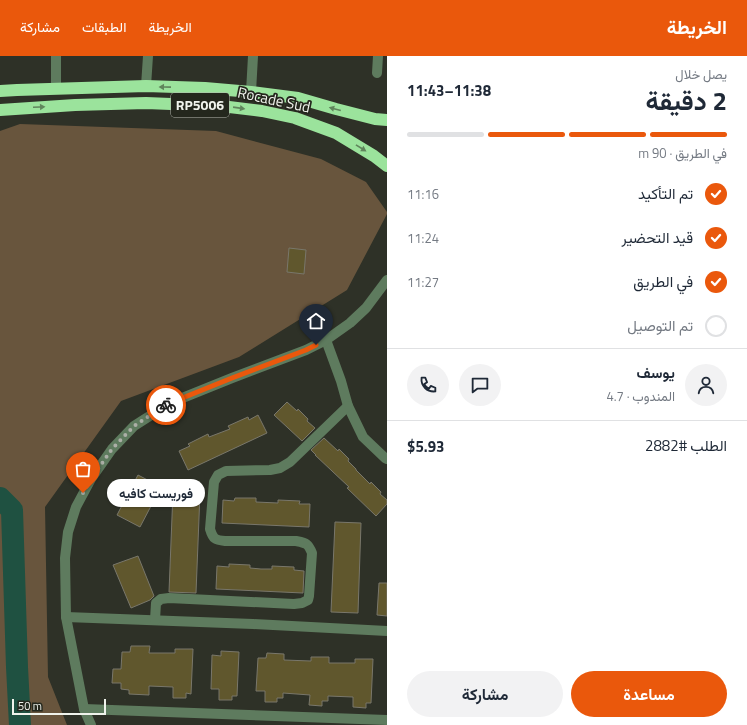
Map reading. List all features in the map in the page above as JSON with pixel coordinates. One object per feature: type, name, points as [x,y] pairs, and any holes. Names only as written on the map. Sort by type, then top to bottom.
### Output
[{"type":"highway","name":"Rocade Sud","points":[[0,91],[146,86],[205,88],[298,98],[375,119],[387,120]]},
{"type":"highway","name":"Rocade Sud","points":[[0,110],[75,105],[146,103],[221,106],[262,111],[295,118],[336,132],[387,166]]},
{"type":"street","points":[[56,56],[56,88]]},
{"type":"street","points":[[146,86],[148,56]]},
{"type":"street","points":[[251,92],[253,56]]},
{"type":"street","points":[[377,73],[378,56]]},
{"type":"street","points":[[91,725],[84,709],[66,617],[65,558],[68,532],[76,507],[91,479],[112,449],[134,426],[170,403],[306,350],[326,340],[350,323],[366,308],[387,280]]},
{"type":"street","points":[[326,340],[341,381],[348,406],[363,437],[387,459]]},
{"type":"street","points":[[155,620],[156,603],[161,599],[169,598],[294,604],[302,603],[308,600],[312,553],[305,542],[225,541],[217,540],[212,536],[210,529],[214,482],[218,475],[226,471],[270,470],[280,468],[290,462],[348,406]]},
{"type":"street","points":[[66,617],[387,631]]},
{"type":"street","points":[[84,709],[387,720]]},
{"type":"shaded area","points":[[20,124],[216,131],[321,159],[366,182],[387,212],[347,290],[239,357],[121,401],[45,507],[48,677],[67,725],[0,725],[0,131]]},
{"type":"building","points":[[289,248],[306,250],[304,274],[287,272]]},
{"type":"building","points":[[287,402],[297,411],[298,409],[308,419],[307,421],[315,428],[302,441],[274,415]]},
{"type":"building","points":[[258,415],[267,433],[188,470],[179,451],[190,446],[188,444],[208,434],[209,437],[230,429],[228,426],[248,417],[249,420]]},
{"type":"building","points":[[324,438],[338,451],[339,449],[349,459],[348,461],[356,470],[370,484],[371,482],[381,492],[380,494],[387,500],[387,504],[376,516],[311,450]]},
{"type":"building","points":[[138,475],[161,487],[140,527],[117,515]]},
{"type":"building","points":[[173,492],[200,493],[196,593],[169,592]]},
{"type":"building","points":[[235,498],[256,498],[256,502],[278,503],[278,500],[300,501],[299,504],[310,504],[309,527],[222,523],[223,500],[234,501]]},
{"type":"building","points":[[335,522],[361,523],[358,613],[331,612]]},
{"type":"building","points":[[138,556],[154,596],[150,600],[131,608],[113,565]]},
{"type":"building","points":[[229,564],[250,565],[250,568],[261,569],[272,569],[272,566],[294,567],[294,570],[304,571],[303,593],[216,589],[217,566],[229,567]]},
{"type":"building","points":[[379,583],[387,583],[387,616],[377,615]]},
{"type":"building","points":[[131,646],[150,646],[149,653],[175,653],[175,649],[193,649],[191,694],[186,693],[186,698],[173,698],[173,687],[149,686],[149,695],[129,694],[129,690],[121,689],[121,683],[112,683],[113,669],[121,669],[122,652],[130,652]]},
{"type":"building","points":[[221,651],[239,652],[237,696],[232,696],[232,700],[219,700],[219,689],[211,689],[212,655],[221,656]]},
{"type":"building","points":[[267,653],[284,654],[284,660],[311,661],[311,657],[329,657],[329,663],[355,663],[355,659],[373,659],[371,703],[366,703],[366,708],[353,707],[353,697],[328,696],[328,701],[322,701],[322,706],[309,705],[310,695],[283,693],[283,698],[277,698],[277,702],[265,702],[265,691],[256,691],[258,658],[266,658]]},
{"type":"waterway","points":[[0,498],[12,510],[20,725]]},
{"type":"way so far","points":[[83,493],[112,449],[134,426],[166,405]]},
{"type":"place","name":"فوريست كافيه","points":[[83,493]]},
{"type":"route","points":[[166,405],[316,345]]}]
